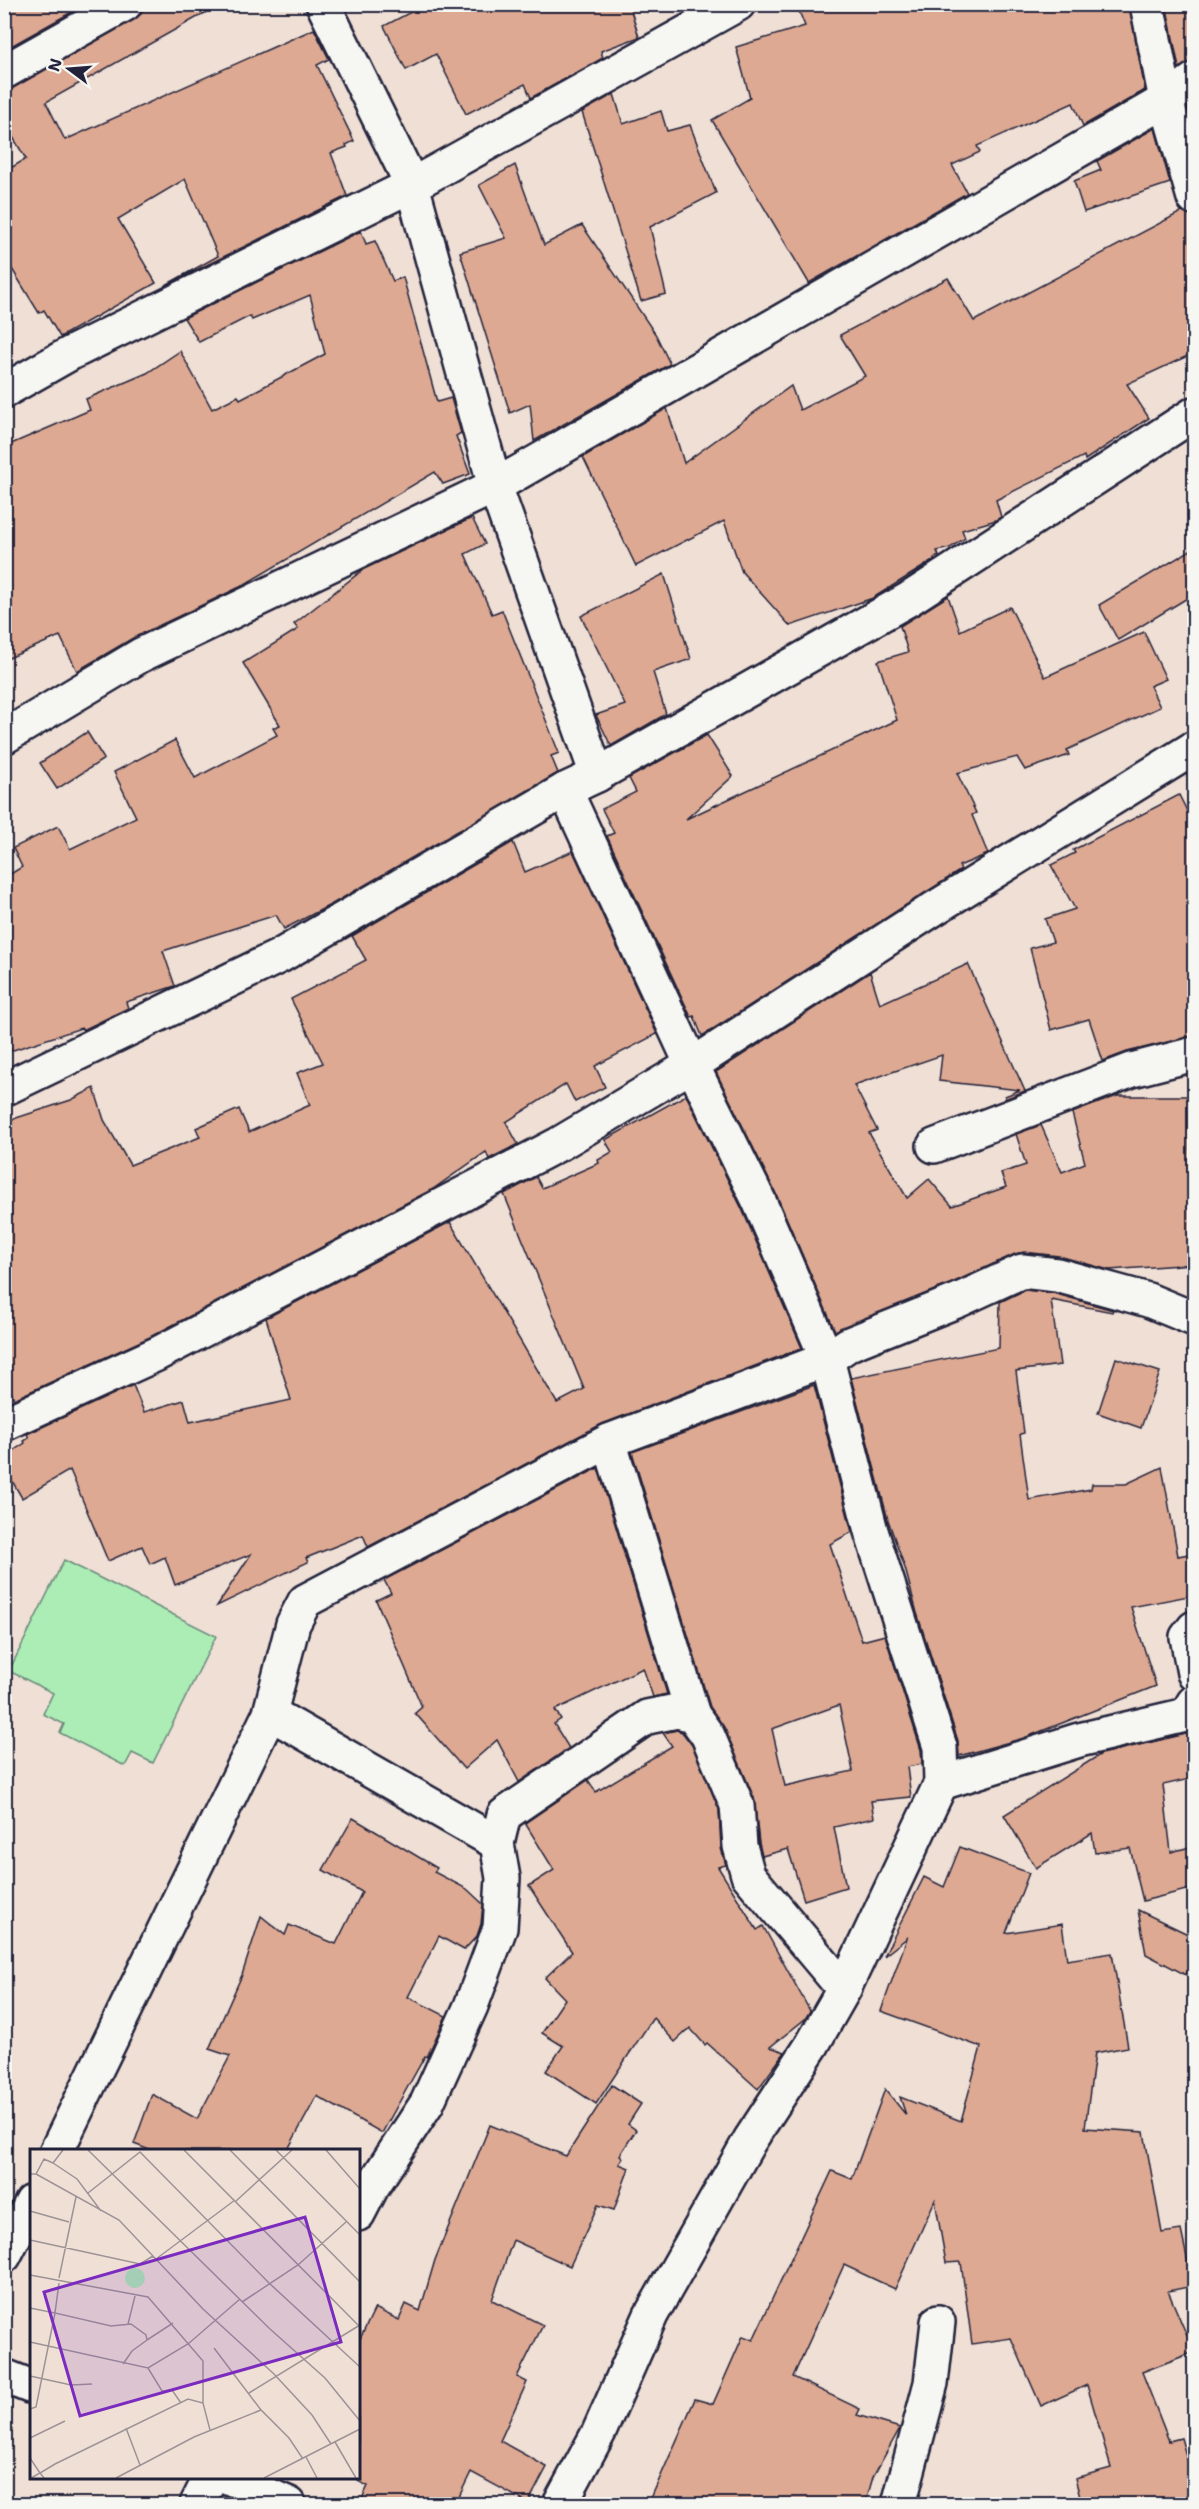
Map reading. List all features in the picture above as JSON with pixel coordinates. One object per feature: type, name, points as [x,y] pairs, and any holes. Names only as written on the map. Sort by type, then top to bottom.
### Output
[{"type":"street","points":[[4,72],[125,4]]},
{"type":"street","points":[[323,4],[412,185],[495,486],[597,775]]},
{"type":"street","points":[[4,391],[71,353],[412,185],[738,4]]},
{"type":"street","points":[[1147,4],[1166,100],[1194,198]]},
{"type":"street","points":[[4,737],[141,655],[495,486],[1166,100],[1194,80]]},
{"type":"street","points":[[4,1089],[280,956],[565,790],[597,775],[909,599],[1194,414]]},
{"type":"street","points":[[4,1424],[157,1354],[559,1144],[692,1065],[935,908],[1194,748]]},
{"type":"street","points":[[560,2505],[599,2432],[651,2315],[750,2140],[812,2045],[844,1989],[940,1783],[940,1747],[871,1531],[827,1359],[759,1201],[692,1065],[565,790]]},
{"type":"street","points":[[934,1146],[1132,1070],[1194,1054]]},
{"type":"street","points":[[58,2149],[270,1713],[293,1624],[305,1601],[609,1441],[827,1359],[849,1344],[959,1300],[1022,1271],[1057,1275],[1148,1300],[1194,1319]]},
{"type":"street","points":[[609,1441],[693,1715],[708,1736],[737,1805],[740,1846],[748,1875],[844,1989]]},
{"type":"street","points":[[1194,1628],[1187,1637],[1194,1673]]},
{"type":"street","points":[[940,1783],[1079,1740],[1186,1715],[1194,1701]]},
{"type":"street","points":[[360,2210],[372,2187],[427,2103],[471,2006],[500,1928],[503,1878],[497,1843],[504,1815],[632,1725],[647,1717],[678,1711],[693,1715]]},
{"type":"street","points":[[270,1713],[497,1843]]},
{"type":"street","points":[[4,2256],[30,2206]]},
{"type":"street","points":[[899,2505],[931,2384],[938,2322]]},
{"type":"street","points":[[4,2376],[30,2386]]},
{"type":"street","points":[[197,2505],[210,2479]]},
{"type":"street","points":[[232,2479],[289,2505]]},
{"type":"green space","points":[[64,1560],[216,1636],[153,1763],[132,1753],[125,1766],[60,1733],[64,1724],[43,1714],[53,1693],[9,1671]]},
{"type":"building","points":[[4,4],[86,4],[4,50]]},
{"type":"building","points":[[144,4],[221,4],[46,102],[65,140],[314,29],[329,59],[317,65],[354,141],[346,145],[347,147],[331,153],[347,196],[164,286],[218,256],[185,179],[118,219],[156,283],[60,337],[44,310],[39,313],[4,256],[4,172],[26,159],[4,122],[4,91],[134,20],[141,14]]},
{"type":"building","points":[[426,4],[629,4],[639,37],[601,51],[603,58],[531,98],[525,84],[466,114],[436,54],[406,70],[384,26]]},
{"type":"building","points":[[796,4],[1129,4],[1145,90],[1083,126],[1073,103],[977,146],[980,152],[952,165],[967,193],[809,283],[712,120],[750,98],[736,47],[805,26]]},
{"type":"building","points":[[1166,4],[1194,4],[1194,62],[1179,68]]},
{"type":"building","points":[[614,94],[623,124],[661,111],[667,131],[690,125],[716,193],[650,227],[666,294],[641,301],[582,112]]},
{"type":"building","points":[[1194,103],[1194,132],[1188,108]]},
{"type":"building","points":[[1155,128],[1170,183],[1084,212],[1074,181],[1101,170],[1097,161]]},
{"type":"building","points":[[515,165],[544,245],[582,225],[656,335],[670,364],[534,441],[530,404],[510,413],[460,252],[506,238],[479,185]]},
{"type":"building","points":[[1181,212],[1194,216],[1194,353],[1127,384],[1149,418],[1085,460],[1084,456],[996,500],[1001,517],[962,530],[965,538],[950,548],[937,551],[939,556],[934,560],[873,598],[790,626],[742,572],[724,521],[636,566],[583,457],[667,408],[684,463],[791,386],[800,410],[865,376],[840,335],[948,278],[974,321]]},
{"type":"building","points":[[361,231],[366,244],[375,241],[393,281],[403,277],[437,402],[451,398],[461,433],[456,436],[470,474],[443,484],[435,472],[240,587],[133,638],[77,671],[60,636],[4,660],[4,447],[90,410],[86,399],[147,373],[180,351],[212,409],[238,396],[240,399],[325,354],[310,295],[252,320],[250,316],[199,342],[184,318]]},
{"type":"building","points":[[472,518],[485,544],[465,554],[492,614],[502,610],[559,753],[551,756],[558,773],[334,903],[284,929],[276,915],[163,951],[175,986],[126,1002],[128,1008],[83,1030],[81,1028],[4,1053],[4,878],[22,867],[13,848],[58,826],[70,849],[136,817],[114,772],[175,740],[195,778],[277,735],[273,728],[280,725],[243,663],[298,629],[294,624],[364,569]]},
{"type":"building","points":[[1194,548],[1194,594],[1118,640],[1099,605]]},
{"type":"building","points":[[664,574],[691,659],[653,672],[666,714],[611,746],[596,715],[625,705],[581,616]]},
{"type":"building","points":[[948,596],[960,631],[1010,607],[1045,677],[1144,632],[1166,679],[1150,686],[1160,707],[1067,750],[1069,755],[1025,770],[1017,757],[957,773],[976,813],[972,815],[988,854],[959,866],[961,870],[702,1036],[607,836],[614,833],[602,809],[636,792],[629,778],[707,735],[733,776],[686,819],[897,720],[878,661],[908,652],[900,626]]},
{"type":"building","points":[[87,732],[104,759],[57,789],[40,763]]},
{"type":"building","points":[[1179,795],[1194,825],[1194,1036],[1127,1052],[1103,1061],[1089,1019],[1051,1030],[1030,948],[1053,942],[1045,919],[1075,909],[1051,865],[1075,853],[1073,850]]},
{"type":"building","points":[[513,842],[525,872],[573,851],[657,1034],[595,1066],[605,1087],[575,1102],[566,1084],[506,1122],[518,1144],[489,1159],[486,1152],[433,1189],[150,1337],[14,1399],[4,1373],[4,1122],[71,1100],[94,1088],[104,1120],[130,1165],[200,1137],[196,1128],[239,1109],[249,1132],[310,1105],[297,1073],[323,1063],[291,999],[366,960],[352,936]]},
{"type":"building","points":[[968,964],[1025,1091],[1005,1099],[1005,1096],[1020,1090],[939,1081],[942,1055],[854,1085],[877,1130],[869,1133],[907,1198],[929,1179],[952,1206],[1006,1187],[1001,1173],[1026,1165],[1016,1134],[1041,1125],[1062,1172],[1085,1163],[1072,1113],[1117,1096],[1191,1096],[1190,1150],[1194,1151],[1194,1264],[1109,1270],[1059,1256],[1024,1252],[835,1331],[776,1194],[716,1072],[870,972],[880,1004]]},
{"type":"building","points":[[686,1095],[742,1209],[802,1348],[602,1424],[368,1547],[363,1535],[306,1558],[308,1562],[217,1606],[251,1554],[175,1585],[165,1557],[150,1564],[142,1546],[108,1561],[70,1470],[22,1498],[4,1467],[4,1457],[25,1443],[24,1441],[29,1438],[27,1434],[133,1385],[144,1412],[184,1400],[190,1422],[291,1400],[266,1318],[450,1222],[557,1403],[584,1389],[504,1194],[536,1177],[542,1188],[599,1163],[598,1160],[612,1152],[605,1140]]},
{"type":"building","points":[[1025,1290],[1053,1293],[1113,1310],[1112,1312],[1051,1300],[1060,1365],[1016,1371],[1024,1433],[1020,1434],[1029,1500],[1091,1489],[1092,1484],[1126,1484],[1162,1467],[1178,1556],[1194,1553],[1194,1595],[1131,1607],[1156,1686],[1024,1738],[959,1756],[958,1741],[888,1520],[851,1378],[999,1348],[1000,1302]]},
{"type":"building","points":[[1116,1358],[1160,1372],[1141,1428],[1098,1413]]},
{"type":"building","points":[[814,1385],[852,1532],[830,1544],[862,1641],[885,1635],[921,1750],[922,1764],[907,1767],[911,1797],[871,1801],[874,1818],[834,1827],[846,1887],[804,1900],[788,1849],[762,1856],[754,1798],[725,1729],[710,1707],[632,1452]],"holes":[[[839,1705],[853,1771],[785,1786],[772,1729]]]},
{"type":"building","points":[[598,1468],[667,1694],[653,1697],[643,1668],[555,1710],[561,1719],[554,1724],[569,1748],[519,1782],[497,1740],[464,1769],[415,1713],[422,1707],[376,1600],[391,1593],[384,1580]]},
{"type":"building","points":[[677,1730],[682,1732],[692,1745],[719,1809],[721,1848],[726,1865],[718,1867],[757,1930],[763,1926],[810,2011],[805,2019],[770,2047],[785,2052],[758,2089],[707,2043],[705,2045],[690,2028],[675,2042],[653,2018],[596,2104],[546,2071],[563,2046],[542,2033],[565,1999],[545,1978],[572,1952],[529,1886],[554,1870],[525,1823],[588,1780],[596,1792],[672,1746],[663,1733]]},
{"type":"building","points":[[1190,1733],[1194,1755],[1194,1778],[1163,1785],[1171,1852],[1194,1846],[1194,1888],[1143,1901],[1130,1848],[1095,1853],[1092,1833],[1036,1868],[1004,1815],[1101,1754]]},
{"type":"building","points":[[353,1818],[437,1868],[434,1872],[467,1889],[483,1904],[477,1936],[464,1950],[439,1936],[408,1997],[446,2016],[427,2057],[425,2056],[382,2133],[317,2096],[288,2149],[147,2149],[134,2144],[152,2094],[197,2119],[230,2056],[209,2049],[242,1975],[261,1916],[285,1935],[289,1925],[336,1944],[362,1892],[323,1870]]},
{"type":"building","points":[[960,1847],[1029,1873],[1006,1933],[1062,1924],[1067,1960],[1112,1953],[1128,2047],[1095,2053],[1085,2128],[1144,2132],[1162,2233],[1181,2230],[1193,2286],[1168,2291],[1194,2352],[1142,2372],[1169,2441],[1181,2438],[1194,2484],[1194,2505],[1082,2505],[1075,2478],[1111,2468],[1087,2385],[1041,2406],[1011,2338],[972,2344],[961,2262],[946,2263],[935,2200],[895,2289],[844,2265],[793,2377],[860,2409],[857,2415],[900,2428],[873,2477],[865,2505],[648,2505],[695,2399],[713,2404],[743,2336],[753,2340],[832,2171],[852,2179],[885,2089],[906,2115],[900,2097],[961,2121],[981,2047],[881,2011],[907,1938],[884,1956],[924,1877],[944,1887]]},
{"type":"building","points":[[1138,1910],[1194,1937],[1194,1958],[1186,1975],[1146,1954]]},
{"type":"building","points":[[612,2085],[641,2104],[628,2124],[636,2130],[620,2155],[623,2158],[619,2164],[629,2168],[614,2210],[598,2205],[570,2266],[513,2240],[492,2300],[543,2325],[517,2377],[527,2382],[500,2441],[547,2467],[528,2503],[471,2472],[455,2505],[359,2505],[368,2486],[358,2481],[360,2479],[360,2339],[375,2308],[399,2320],[406,2304],[420,2311],[435,2260],[490,2125],[566,2156]]}]
